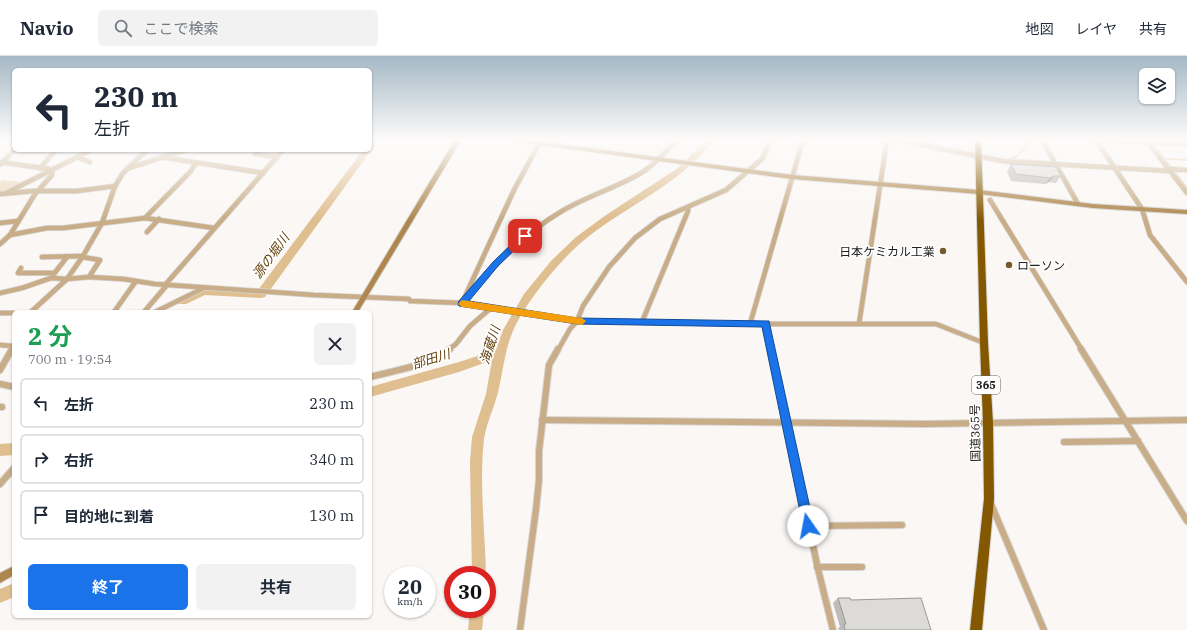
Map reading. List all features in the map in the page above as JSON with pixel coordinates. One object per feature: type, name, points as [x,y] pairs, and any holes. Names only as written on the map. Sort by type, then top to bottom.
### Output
[{"type":"highway","name":"国道365号","points":[[976,630],[989,500],[988,423],[979,167]]},
{"type":"street","points":[[31,167],[50,170],[57,167]]},
{"type":"street","points":[[2,195],[56,167]]},
{"type":"street","points":[[34,310],[67,279],[83,256],[102,223],[115,186],[128,167]]},
{"type":"street","points":[[126,169],[133,167]]},
{"type":"street","points":[[145,218],[193,167]]},
{"type":"street","points":[[221,167],[262,173]]},
{"type":"street","points":[[146,310],[214,228],[268,167]]},
{"type":"street","points":[[356,310],[442,167]]},
{"type":"street","points":[[462,304],[514,190],[526,167]]},
{"type":"street","points":[[462,304],[496,264],[525,236],[562,211],[642,173],[649,167]]},
{"type":"street","points":[[712,167],[792,177],[979,192],[1078,204],[1187,212]]},
{"type":"street","points":[[520,630],[536,509],[542,420],[549,365],[570,328],[577,321],[583,306],[608,267],[630,243],[653,224],[726,190],[753,167]]},
{"type":"street","points":[[750,324],[795,167]]},
{"type":"street","points":[[860,324],[883,167]]},
{"type":"street","points":[[1058,167],[1078,204]]},
{"type":"street","points":[[1110,167],[1187,170]]},
{"type":"street","points":[[1114,167],[1142,209],[1150,235],[1187,282]]},
{"type":"street","points":[[1169,169],[1187,192]]},
{"type":"street","points":[[0,244],[10,235],[37,192],[52,174],[50,170]]},
{"type":"street","points":[[2,195],[77,191],[115,186]]},
{"type":"street","points":[[990,200],[1187,521]]},
{"type":"street","points":[[642,322],[688,211],[688,207]]},
{"type":"street","points":[[10,235],[47,228],[63,228],[145,218],[214,228]]},
{"type":"street","points":[[147,232],[159,219]]},
{"type":"street","points":[[0,223],[18,221]]},
{"type":"street","points":[[42,257],[83,256],[100,260],[89,277]]},
{"type":"street","points":[[0,293],[22,288],[53,275],[67,257]]},
{"type":"street","points":[[21,268],[18,273],[53,275],[67,279],[89,277],[204,288],[409,299],[410,301],[462,304],[577,321],[750,324],[936,324],[984,343]]},
{"type":"street","points":[[115,310],[136,281]]},
{"type":"street","points":[[159,310],[204,288]]},
{"type":"street","points":[[372,376],[426,362],[439,356],[456,344],[470,326],[492,308]]},
{"type":"street","points":[[0,313],[12,313]]},
{"type":"street","points":[[766,324],[808,526],[833,630]]},
{"type":"street","points":[[0,345],[12,346]]},
{"type":"street","points":[[0,370],[12,348]]},
{"type":"street","points":[[0,384],[12,387]]},
{"type":"street","points":[[542,420],[786,423],[988,423],[1187,420]]},
{"type":"street","points":[[1064,442],[1138,441]]},
{"type":"street","points":[[0,484],[12,470]]},
{"type":"street","points":[[989,500],[1044,630]]},
{"type":"street","points":[[808,526],[902,525]]},
{"type":"street","points":[[817,567],[862,567]]},
{"type":"street","points":[[0,578],[12,571]]},
{"type":"shaded area","points":[[2,180],[23,182],[0,193],[0,182]]},
{"type":"building","points":[[1012,167],[1053,167],[1056,167],[1061,176],[1054,176],[1050,178],[1016,174]]},
{"type":"building","points":[[838,598],[850,598],[851,600],[921,598],[931,630],[845,630],[844,624],[846,624]]},
{"type":"waterway","name":"源の堀川","points":[[182,301],[204,291],[261,294],[355,167]]},
{"type":"waterway","name":"海蔵川","points":[[479,566],[476,462],[478,437],[492,394],[498,360],[508,330],[528,297],[555,263],[579,239],[684,167]]},
{"type":"waterway","points":[[1171,167],[1187,188]]},
{"type":"waterway","name":"部田川","points":[[372,391],[459,367],[500,353]]},
{"type":"waterway","name":"源の堀川","points":[[0,450],[12,449]]},
{"type":"waterway","name":"部田川","points":[[0,596],[12,591]]},
{"type":"waterway","name":"海蔵川","points":[[475,630],[476,618]]},
{"type":"slow traffic","points":[[462,304],[550,318],[582,321]]},
{"type":"place","name":"日本ケミカル工業","points":[[943,251]]},
{"type":"place","name":"ローソン","points":[[1009,265]]},
{"type":"route","points":[[525,236],[496,264],[462,304],[577,321],[766,324],[808,526]]}]
